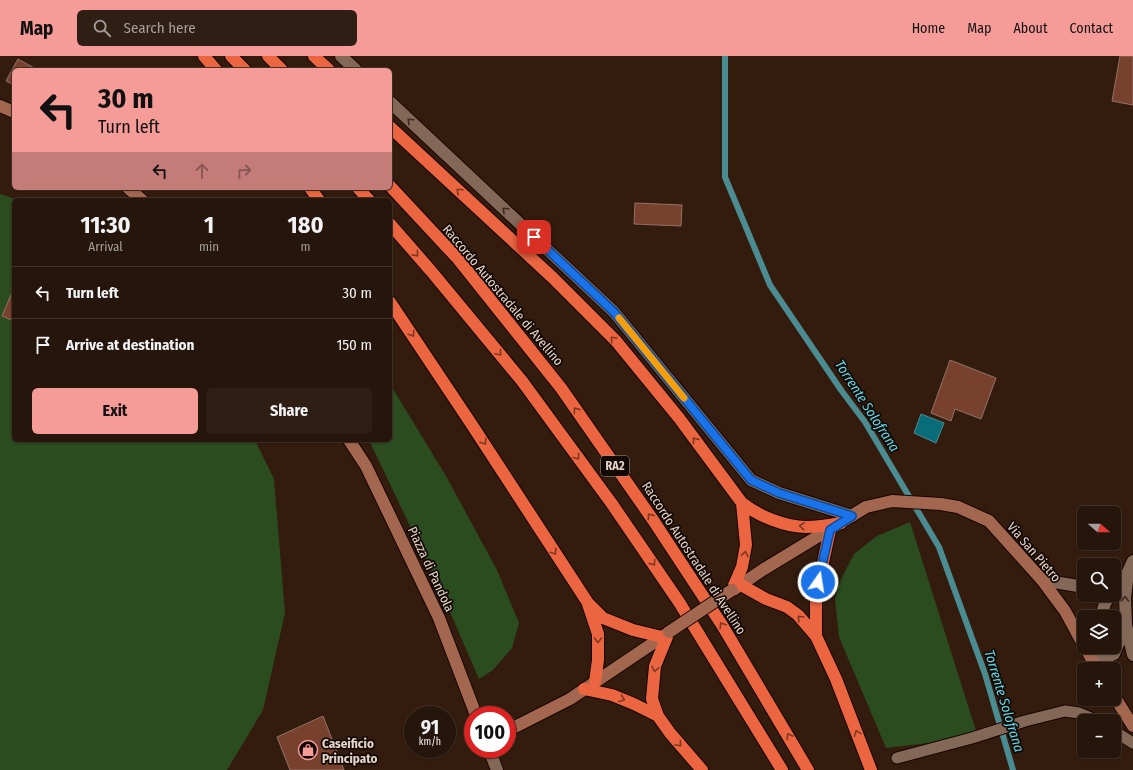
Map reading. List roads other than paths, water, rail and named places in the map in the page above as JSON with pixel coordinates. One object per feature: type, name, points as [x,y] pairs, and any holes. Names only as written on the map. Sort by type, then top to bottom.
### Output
[{"type":"highway","points":[[204,56],[214,68]]},
{"type":"highway","points":[[231,56],[243,68]]},
{"type":"highway","points":[[268,56],[280,68]]},
{"type":"highway","points":[[314,56],[327,68]]},
{"type":"highway","points":[[392,129],[553,278],[616,342],[679,418],[742,503],[750,509],[774,521],[805,527],[841,523]]},
{"type":"highway","name":"Raccordo Autostradale di Avellino","points":[[392,188],[458,259],[561,388],[653,520],[722,625],[808,770]]},
{"type":"highway","points":[[360,190],[367,198]]},
{"type":"highway","name":"RA2","points":[[392,226],[522,381],[612,504],[683,608],[782,770]]},
{"type":"highway","points":[[392,305],[588,603],[603,618],[634,630],[665,635],[655,666],[652,700],[658,716],[670,733],[702,770]]},
{"type":"highway","points":[[742,503],[746,545],[736,588],[787,607],[798,615],[816,636],[836,679],[871,770]]},
{"type":"highway","points":[[816,636],[816,595],[830,530]]},
{"type":"highway","points":[[588,603],[598,634],[598,660],[595,682]]},
{"type":"highway","points":[[584,689],[612,696],[634,704],[658,716]]},
{"type":"street","points":[[341,56],[354,68]]},
{"type":"street","points":[[392,104],[614,312],[751,480],[779,493],[852,516]]},
{"type":"street","points":[[0,106],[12,111]]},
{"type":"street","points":[[130,190],[140,198]]},
{"type":"street","name":"Piazza di Pandola","points":[[350,442],[366,466],[439,618],[473,706]]},
{"type":"street","name":"Via San Pietro","points":[[516,726],[570,699],[764,569],[866,507],[892,501],[941,504],[958,507],[989,521],[1042,580],[1065,611],[1077,633]]},
{"type":"street","points":[[1121,581],[1128,572],[1133,561]]},
{"type":"street","points":[[1128,572],[1124,598],[1126,625],[1133,655]]},
{"type":"street","points":[[1042,580],[1077,586]]},
{"type":"street","points":[[1101,662],[1114,654],[1126,625]]},
{"type":"street","points":[[1120,706],[1133,726]]},
{"type":"street","points":[[492,758],[497,770]]},
{"type":"lane","points":[[897,758],[972,738],[1025,721],[1065,712],[1081,714]]},
{"type":"lane","points":[[1121,735],[1133,743]]},
{"type":"water","points":[[921,414],[944,423],[936,443],[914,433]]},
{"type":"waterway","name":"Torrente Solofrana","points":[[725,56],[725,177],[770,285],[841,390],[865,422],[939,547],[985,674],[1013,770]]},
{"type":"place","name":"Caseificio Principato","points":[[308,750]]}]
